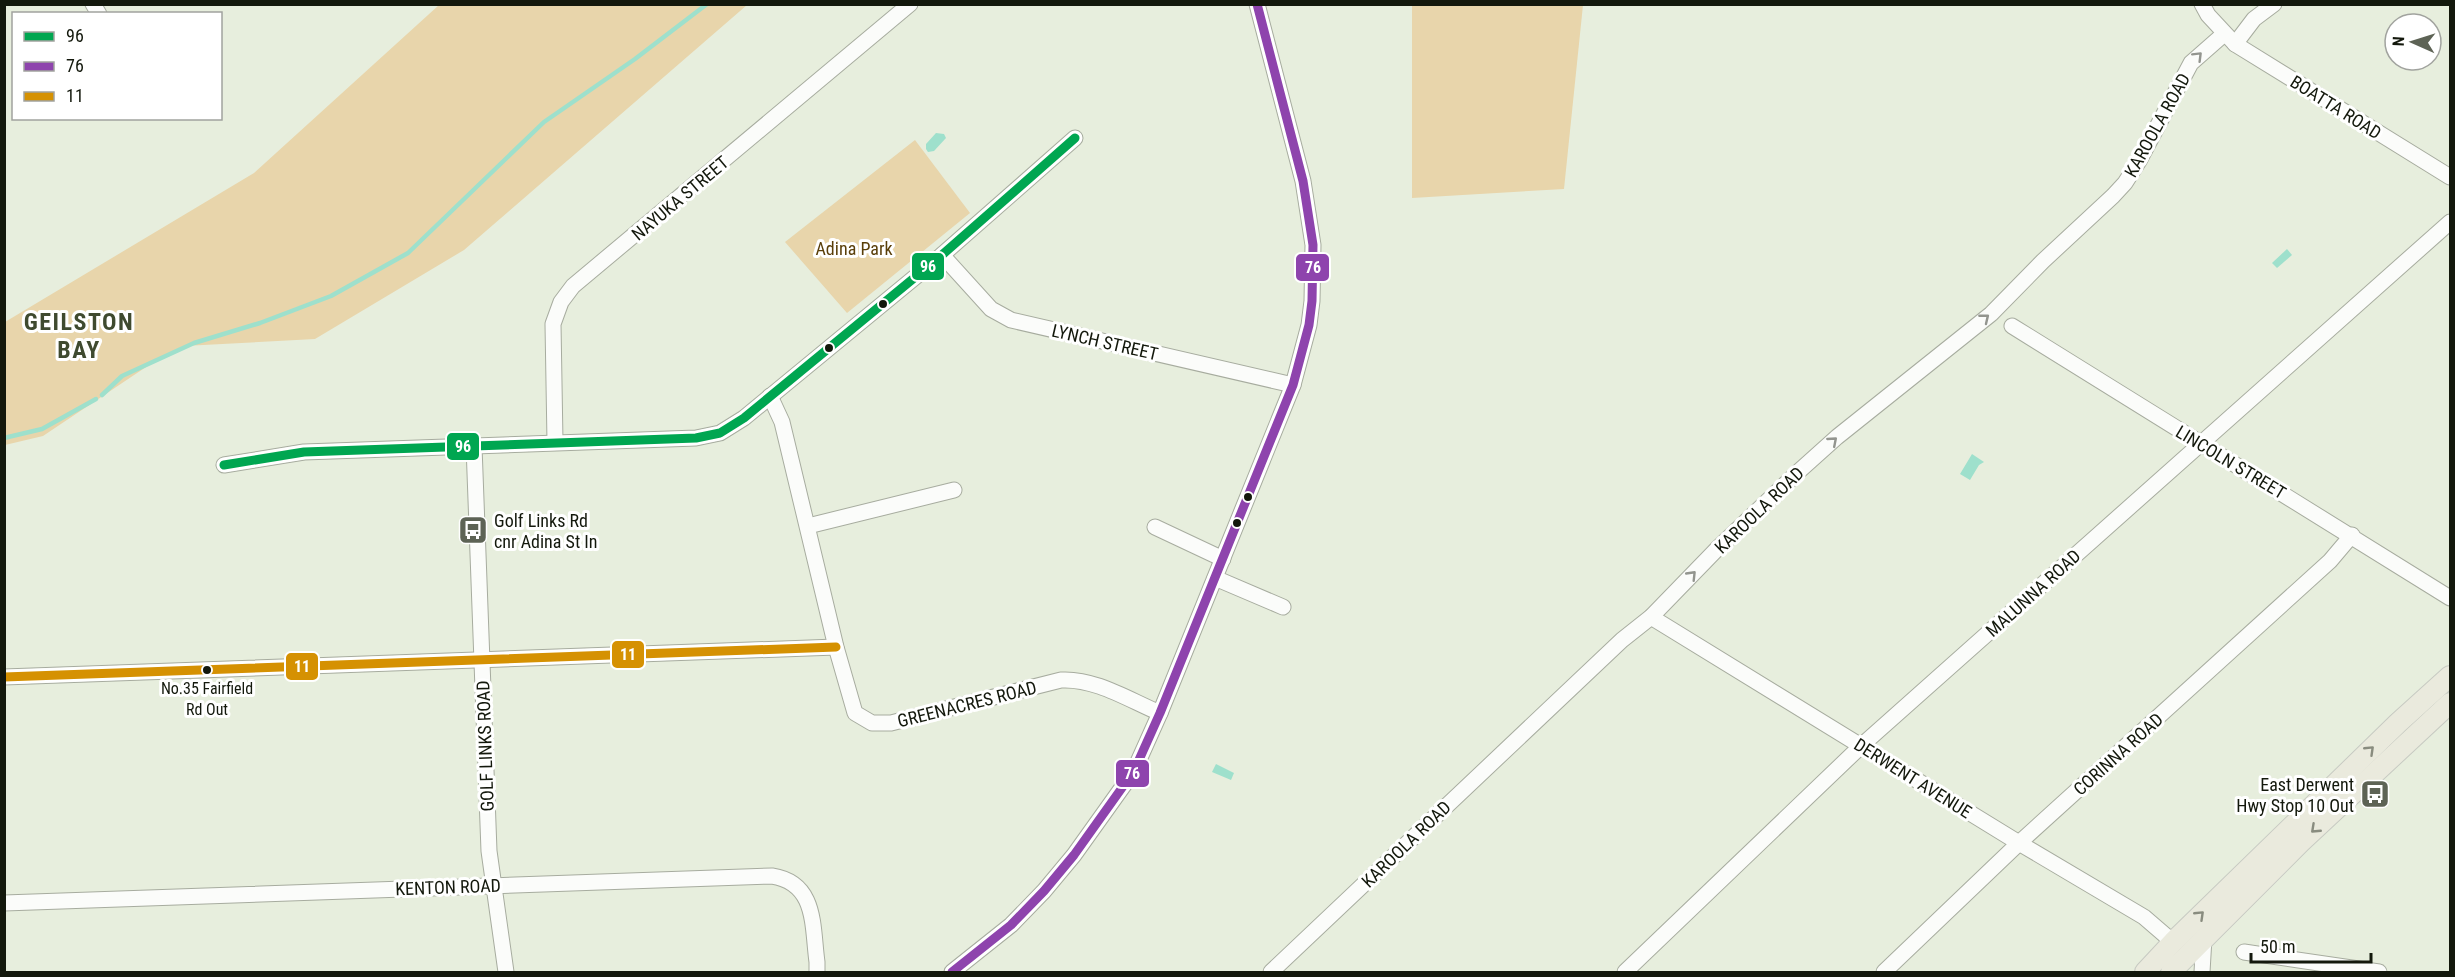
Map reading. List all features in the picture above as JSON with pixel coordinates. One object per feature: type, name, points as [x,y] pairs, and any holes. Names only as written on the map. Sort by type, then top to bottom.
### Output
[{"type":"main road","points":[[2145,972],[2398,723],[2451,676]]},
{"type":"main road","points":[[2171,972],[2301,842],[2451,703]]},
{"type":"street","name":"NAYUKA STREET","points":[[555,442],[552,336],[556,313],[565,295],[910,4]]},
{"type":"street","points":[[952,972],[1011,924],[1074,855],[1134,771],[1160,713],[1293,385],[1309,325],[1312,301],[1311,227],[1303,181],[1257,4]]},
{"type":"street","points":[[2202,4],[2229,39]]},
{"type":"street","name":"KAROOLA ROAD","points":[[1271,972],[1491,762],[1622,640],[1651,617],[1717,549],[1798,472],[1846,430],[1991,314],[2125,183],[2191,63],[2229,39],[2274,4]]},
{"type":"street","name":"BOATTA ROAD","points":[[2229,39],[2451,177]]},
{"type":"street","points":[[224,465],[304,452],[710,436],[733,426],[770,396],[942,255],[1005,197],[1075,138]]},
{"type":"street","name":"MALUNNA ROAD","points":[[1625,972],[1861,746],[2451,222]]},
{"type":"street","name":"LYNCH STREET","points":[[942,255],[991,309],[1011,320],[1293,385]]},
{"type":"street","name":"LINCOLN STREET","points":[[2012,326],[2451,598]]},
{"type":"street","name":"GREENACRES ROAD","points":[[770,396],[782,422],[836,647],[855,713],[872,723],[891,723],[1071,679],[1089,683],[1160,713]]},
{"type":"street","name":"GOLF LINKS ROAD","points":[[474,446],[489,851],[506,972]]},
{"type":"street","points":[[808,526],[954,490]]},
{"type":"street","points":[[1155,527],[1222,559]]},
{"type":"street","name":"CORINNA ROAD","points":[[1884,972],[2019,843],[2330,561],[2352,535]]},
{"type":"street","points":[[1215,578],[1283,607]]},
{"type":"street","name":"DERWENT AVENUE","points":[[1651,617],[2144,918],[2174,942]]},
{"type":"street","points":[[4,677],[836,647]]},
{"type":"street","name":"KENTON ROAD","points":[[4,903],[493,885],[783,878],[798,885],[808,901],[817,972]]},
{"type":"street","points":[[2202,972],[2204,938]]},
{"type":"street","points":[[2244,952],[2379,972]]},
{"type":"green space","points":[[439,5],[747,5],[464,250],[315,339],[184,346],[158,359],[43,436],[5,445],[5,322],[254,173]]},
{"type":"green space","points":[[1412,5],[1583,5],[1564,189],[1412,198]]},
{"type":"green space","name":"Adina Park","points":[[915,140],[970,213],[847,313],[785,242]]},
{"type":"water","points":[[936,133],[944,134],[946,138],[934,151],[928,152],[926,144]]},
{"type":"water","points":[[2287,249],[2292,255],[2277,268],[2272,263]]},
{"type":"water","points":[[1972,454],[1984,462],[1979,465],[1970,480],[1960,474]]},
{"type":"water","points":[[1216,764],[1234,773],[1231,780],[1212,772]]},
{"type":"waterway","points":[[102,395],[122,376],[194,343],[260,323],[331,296],[408,253],[544,122],[635,59],[707,4]]},
{"type":"waterway","points":[[4,438],[42,429],[96,399]]},
{"type":"transit line","name":"76","points":[[952,972],[1011,925],[1044,891],[1074,855],[1134,771],[1160,713],[1293,385],[1309,325],[1313,245],[1303,181],[1257,4]]},
{"type":"transit line","name":"96","points":[[224,465],[304,452],[696,438],[720,433],[744,418],[942,255],[1075,138]]},
{"type":"transit line","name":"11","points":[[4,677],[836,647]]},
{"type":"place","name":"Golf Links Rd cnr Adina St In","points":[[473,530]]},
{"type":"place","name":"No.35 Fairfield Rd Out","points":[[207,670]]},
{"type":"place","name":"East Derwent Hwy Stop 10 Out","points":[[2375,794]]},
{"type":"district","name":"GEILSTON BAY","points":[[79,336]]}]
